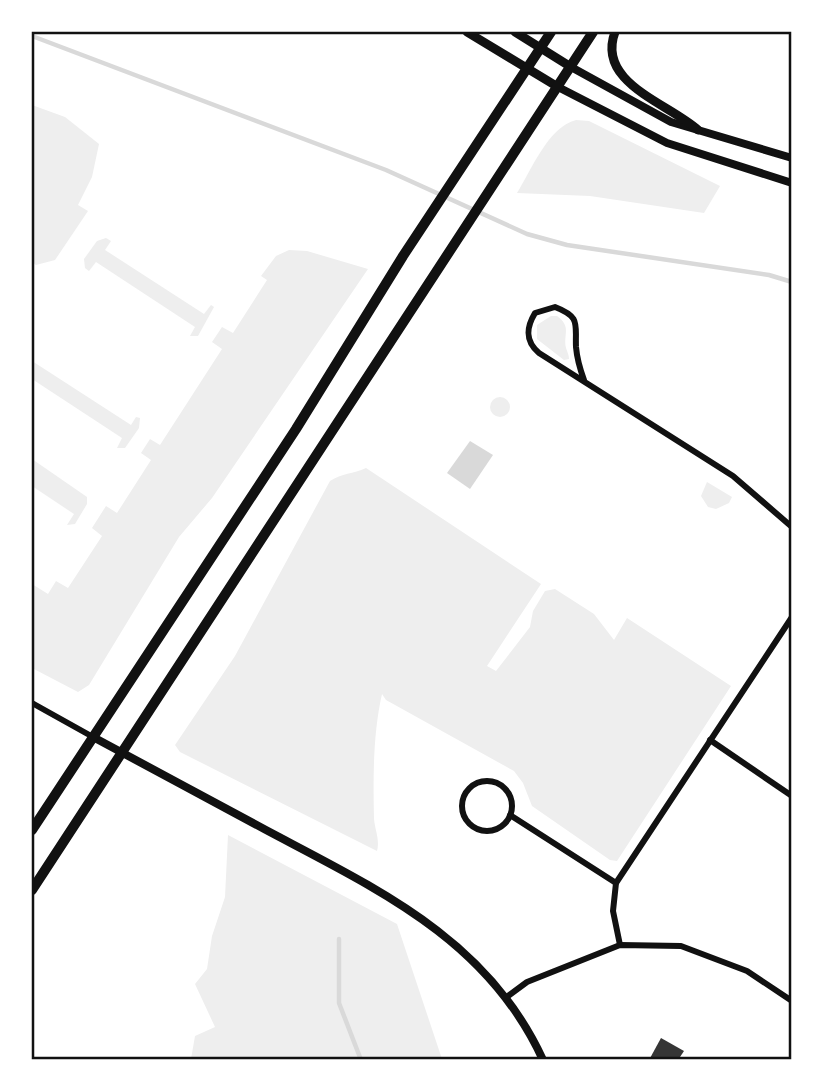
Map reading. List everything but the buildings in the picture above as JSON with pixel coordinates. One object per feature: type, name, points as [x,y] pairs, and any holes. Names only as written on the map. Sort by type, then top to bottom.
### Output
[{"type":"main road","points":[[467,32],[558,87]]},
{"type":"main road","points":[[515,32],[571,67]]},
{"type":"main road","points":[[32,831],[296,429],[428,219],[551,32]]},
{"type":"main road","points":[[32,890],[593,32]]},
{"type":"main road","points":[[615,32],[612,40],[619,73],[634,89],[680,113],[698,130]]},
{"type":"street","points":[[571,67],[671,122],[792,158]]},
{"type":"street","points":[[558,87],[667,144],[792,183]]},
{"type":"street","points":[[584,380],[577,361],[578,328],[573,318],[555,307],[535,313],[527,330],[534,349],[750,488],[792,527]]},
{"type":"street","points":[[620,945],[613,911],[616,883],[792,617]]},
{"type":"street","points":[[32,703],[358,877],[415,912],[460,949],[508,996],[543,1059]]},
{"type":"street","points":[[710,740],[792,796]]},
{"type":"street","points":[[493,781],[506,789],[510,797],[510,815],[501,827],[480,830],[471,826],[462,813],[463,795],[476,783],[493,781]]},
{"type":"street","points":[[510,815],[616,883]]},
{"type":"street","points":[[508,996],[527,982],[620,945],[681,946],[747,971],[792,1001]]},
{"type":"shaded area","points":[[32,105],[65,117],[99,144],[92,177],[78,205],[88,211],[55,260],[36,265],[32,262]]},
{"type":"shaded area","points":[[576,120],[589,121],[720,186],[704,213],[590,196],[517,193],[549,140],[566,124]]},
{"type":"shaded area","points":[[106,238],[111,241],[105,250],[204,314],[211,305],[214,307],[198,336],[190,336],[195,327],[96,262],[89,271],[85,268],[84,259],[97,241]]},
{"type":"shaded area","points":[[289,250],[307,251],[368,269],[212,498],[179,537],[89,685],[78,692],[32,668],[32,584],[48,594],[56,581],[68,588],[102,536],[92,528],[106,506],[117,513],[151,460],[141,453],[150,439],[160,445],[222,349],[212,342],[222,327],[233,333],[267,280],[261,276],[276,256]]},
{"type":"shaded area","points":[[551,316],[557,316],[564,324],[569,359],[564,360],[537,339],[537,325]]},
{"type":"shaded area","points":[[32,361],[131,425],[136,417],[140,418],[139,428],[125,448],[117,448],[122,438],[32,379]]},
{"type":"shaded area","points":[[500,397],[507,400],[510,407],[507,414],[500,417],[493,414],[490,407],[493,400]]},
{"type":"shaded area","points":[[470,441],[493,455],[470,489],[447,473]]},
{"type":"shaded area","points":[[32,459],[87,497],[87,504],[75,524],[67,525],[74,514],[32,486]]},
{"type":"shaded area","points":[[366,468],[541,584],[487,666],[496,671],[530,627],[533,611],[545,591],[555,589],[594,614],[614,640],[627,618],[731,686],[617,861],[610,860],[532,806],[523,783],[514,771],[386,700],[382,694],[375,740],[374,819],[378,839],[377,851],[180,752],[175,745],[235,656],[330,481]]},
{"type":"shaded area","points":[[707,482],[732,497],[729,503],[716,509],[708,507],[701,496]]},
{"type":"shaded area","points":[[228,835],[397,924],[442,1059],[191,1059],[195,1036],[215,1027],[195,984],[207,969],[212,936],[225,897]]},
{"type":"waterway","points":[[32,36],[386,170],[527,234],[567,245],[769,275],[792,282]]},
{"type":"waterway","points":[[339,939],[339,1003],[361,1060]]}]
